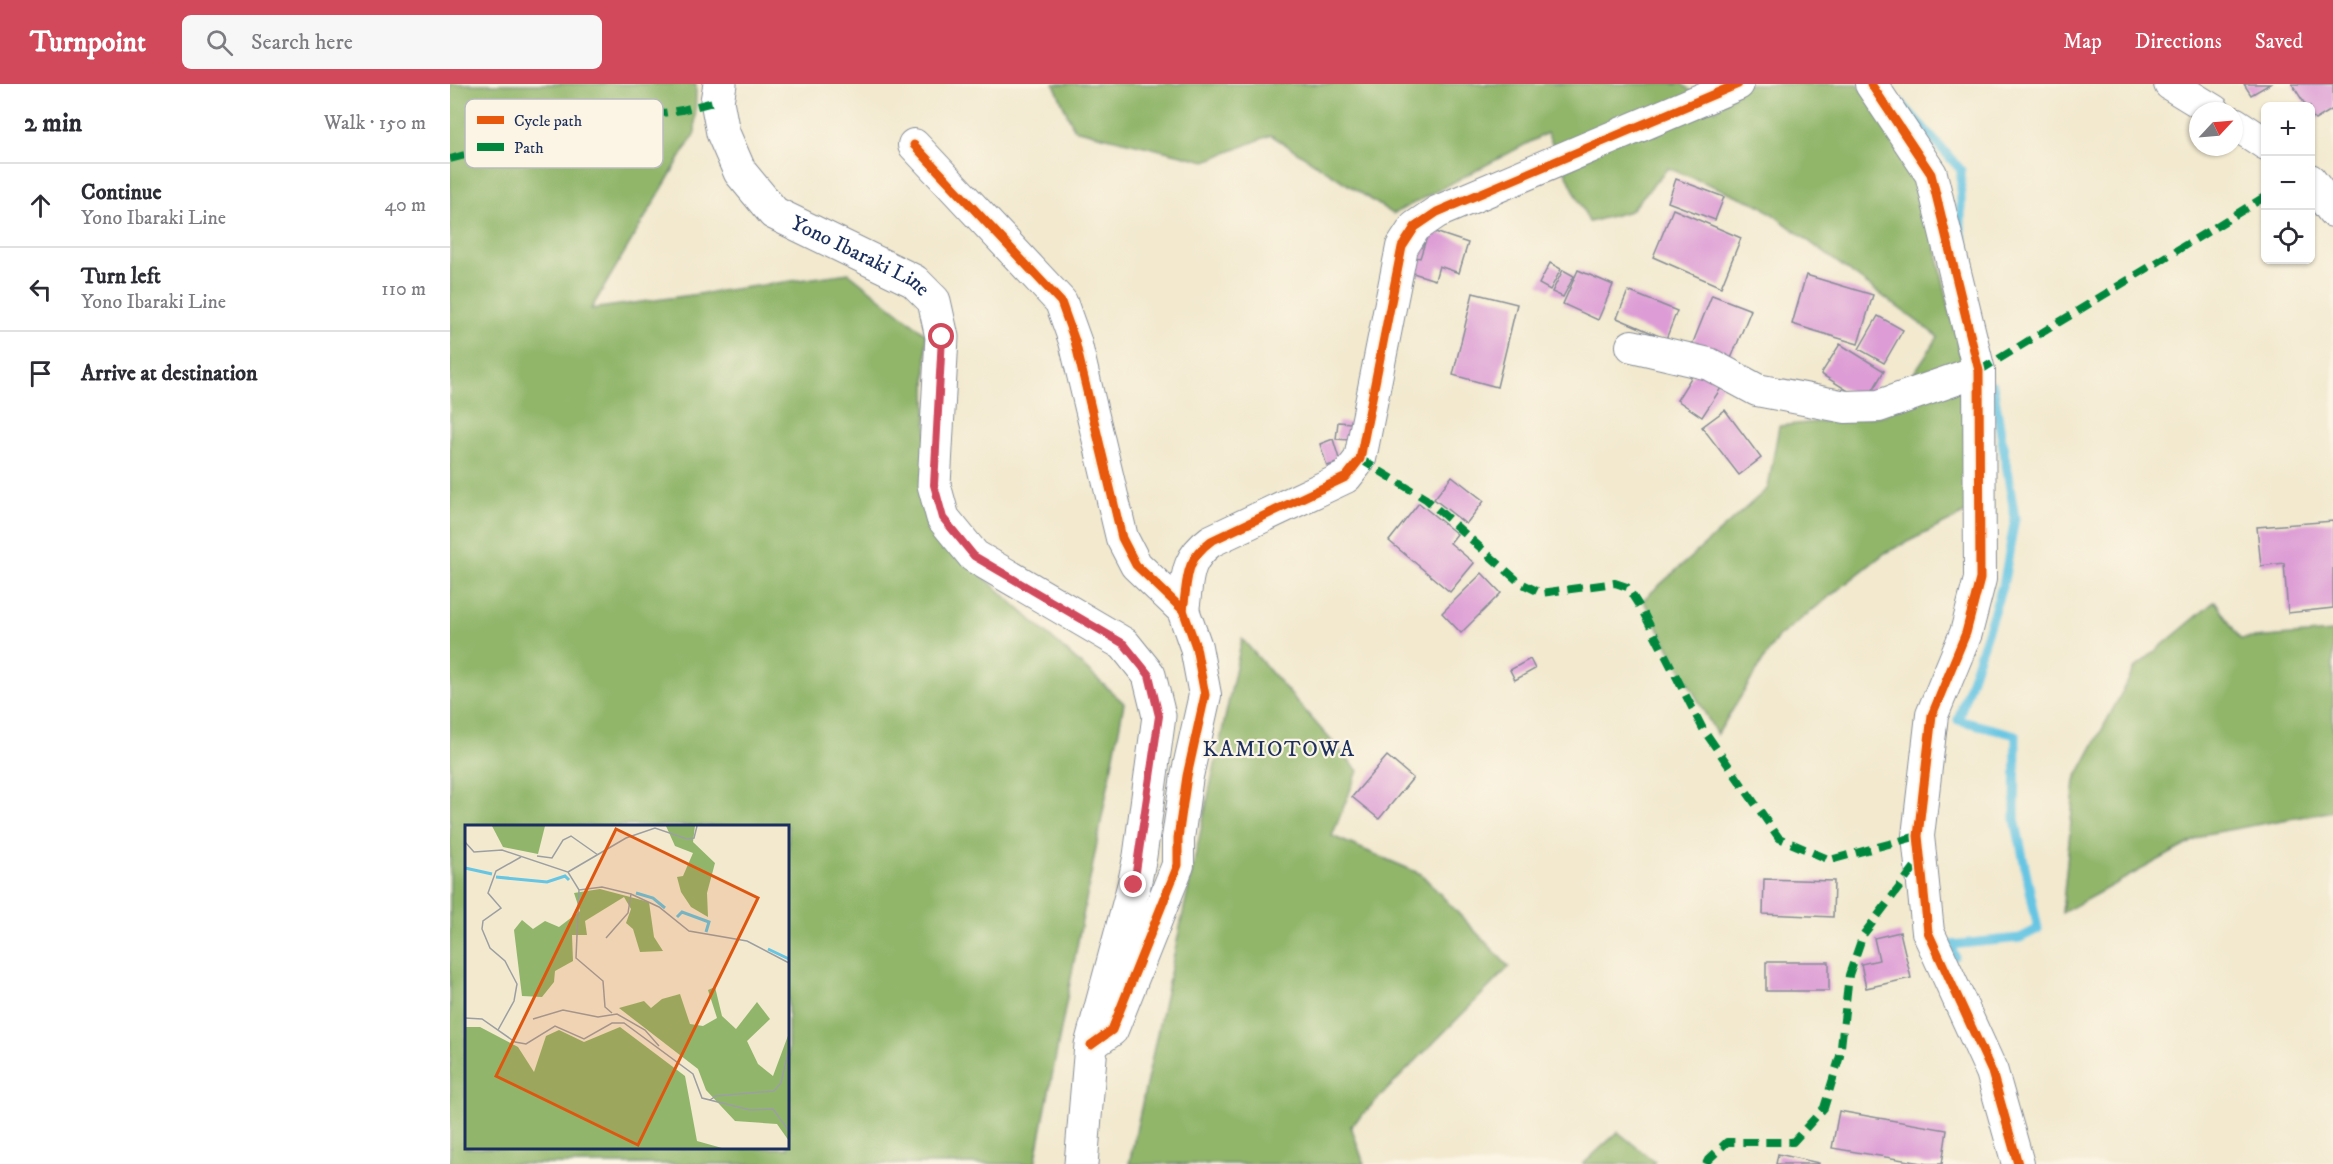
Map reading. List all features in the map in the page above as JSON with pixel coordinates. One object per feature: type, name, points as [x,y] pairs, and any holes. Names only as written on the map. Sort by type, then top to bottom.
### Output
[{"type":"main road","name":"Yono Ibaraki Line","points":[[720,84],[717,101],[723,133],[740,172],[774,213],[914,281],[934,301],[942,337],[934,485],[943,518],[974,556],[1124,644],[1149,675],[1159,716],[1140,856],[1092,1045],[1081,1164]]},
{"type":"street","points":[[1183,610],[1191,561],[1200,549],[1211,541],[1346,477],[1360,459],[1402,247],[1415,227],[1437,212],[1738,84]]},
{"type":"street","points":[[1871,84],[1931,174],[1979,371],[1980,579],[1966,633],[1932,715],[1918,836],[1928,932],[1992,1072],[2018,1164]]},
{"type":"street","points":[[2170,84],[2199,102]]},
{"type":"street","points":[[2243,129],[2261,141]]},
{"type":"street","points":[[914,145],[1061,302],[1075,341],[1122,538],[1136,565],[1183,610],[1196,647],[1205,695],[1187,776],[1178,865],[1112,1030],[1092,1045]]},
{"type":"street","points":[[2315,187],[2333,212]]},
{"type":"street","points":[[1632,346],[1709,364],[1757,390],[1846,406],[1879,406],[1979,371]]},
{"type":"green space","points":[[450,84],[696,84],[695,133],[591,309],[849,273],[926,334],[927,526],[1124,703],[1035,1164],[450,1164]]},
{"type":"green space","points":[[1054,84],[1682,84],[1716,110],[1744,84],[1858,84],[1917,165],[1961,359],[1978,507],[1885,553],[1777,638],[1717,735],[1643,600],[1768,488],[1779,426],[1886,415],[1938,337],[1760,205],[1668,168],[1630,211],[1589,222],[1547,133],[1393,214],[1271,135],[1206,161],[1074,129]]},
{"type":"green space","points":[[2215,601],[2240,639],[2333,632],[2333,811],[2206,834],[2062,913],[2075,780],[2135,668]]},
{"type":"green space","points":[[1242,639],[1358,771],[1332,836],[1421,874],[1509,967],[1351,1126],[1364,1164],[1129,1164]]},
{"type":"green space","points":[[1618,1132],[1655,1162],[1653,1164],[1583,1164]]},
{"type":"building","points":[[2244,84],[2270,84],[2251,95]]},
{"type":"building","points":[[2292,84],[2333,84],[2333,109],[2315,120],[2315,102],[2303,102]]},
{"type":"building","points":[[1676,179],[1724,197],[1715,220],[1668,202]]},
{"type":"building","points":[[1673,209],[1741,238],[1721,287],[1653,257]]},
{"type":"building","points":[[1429,230],[1468,243],[1459,273],[1439,266],[1435,280],[1410,272],[1415,257],[1420,258]]},
{"type":"building","points":[[1550,263],[1561,269],[1550,290],[1539,284]]},
{"type":"building","points":[[1563,270],[1574,276],[1563,297],[1552,292]]},
{"type":"building","points":[[1578,270],[1613,285],[1598,320],[1563,304]]},
{"type":"building","points":[[1806,275],[1873,295],[1858,344],[1792,324]]},
{"type":"building","points":[[1628,291],[1677,311],[1666,339],[1617,318]]},
{"type":"building","points":[[1473,293],[1517,304],[1497,387],[1453,375]]},
{"type":"building","points":[[1712,295],[1751,310],[1730,361],[1692,345]]},
{"type":"building","points":[[1878,316],[1903,330],[1884,363],[1859,349]]},
{"type":"building","points":[[1840,344],[1884,371],[1866,402],[1821,374]]},
{"type":"building","points":[[1697,368],[1723,385],[1702,417],[1677,400]]},
{"type":"building","points":[[1725,410],[1761,458],[1739,475],[1702,427]]},
{"type":"building","points":[[1338,422],[1352,423],[1351,440],[1336,439]]},
{"type":"building","points":[[1333,439],[1340,462],[1327,466],[1320,444]]},
{"type":"building","points":[[1452,476],[1484,501],[1466,524],[1434,499]]},
{"type":"building","points":[[1419,503],[1457,534],[1450,543],[1474,563],[1450,592],[1389,541]]},
{"type":"building","points":[[2333,521],[2333,608],[2288,613],[2284,563],[2261,566],[2257,527]]},
{"type":"building","points":[[1482,573],[1501,593],[1461,633],[1442,613]]},
{"type":"building","points":[[1530,659],[1535,669],[1515,680],[1510,670]]},
{"type":"building","points":[[1387,756],[1413,778],[1379,819],[1352,797]]},
{"type":"building","points":[[1764,879],[1834,881],[1833,917],[1763,914]]},
{"type":"building","points":[[1900,932],[1911,978],[1866,988],[1861,964],[1879,960],[1874,938]]},
{"type":"building","points":[[1766,962],[1829,962],[1829,991],[1766,991]]},
{"type":"building","points":[[1839,1111],[1947,1130],[1942,1164],[1927,1164],[1832,1148]]},
{"type":"building","points":[[1778,1154],[1819,1163],[1819,1164],[1776,1164]]},
{"type":"waterway","points":[[1901,103],[1961,170],[1961,231],[1968,260]]},
{"type":"waterway","points":[[1955,956],[1950,945],[2020,938],[2038,929],[2015,819],[2016,735],[1958,720],[2004,581],[2015,518],[1993,385]]},
{"type":"marked path","points":[[663,113],[717,101]]},
{"type":"marked path","points":[[450,159],[465,155]]},
{"type":"marked path","points":[[1979,371],[2261,199]]},
{"type":"marked path","points":[[1360,459],[1426,499],[1519,582],[1541,593],[1615,583],[1627,587],[1643,612],[1703,729],[1779,838],[1830,860],[1918,836]]},
{"type":"marked path","points":[[1706,1164],[1727,1142],[1793,1142],[1824,1108],[1840,1056],[1849,975],[1863,935],[1920,860]]},
{"type":"cycle path","points":[[1183,610],[1189,571],[1202,548],[1211,541],[1346,477],[1360,459],[1402,247],[1415,227],[1437,212],[1738,84]]},
{"type":"cycle path","points":[[1871,84],[1931,174],[1979,371],[1980,579],[1966,633],[1932,715],[1918,836],[1928,932],[1992,1072],[2018,1164]]},
{"type":"cycle path","points":[[914,145],[1061,302],[1075,341],[1122,538],[1136,565],[1183,610],[1196,647],[1205,695],[1187,776],[1178,838],[1178,865],[1112,1030],[1091,1045]]},
{"type":"district","name":"KAMIOTOWA","points":[[1279,749]]},
{"type":"route","points":[[942,337],[934,485],[943,518],[974,556],[1124,644],[1149,675],[1159,716],[1134,885]]}]
